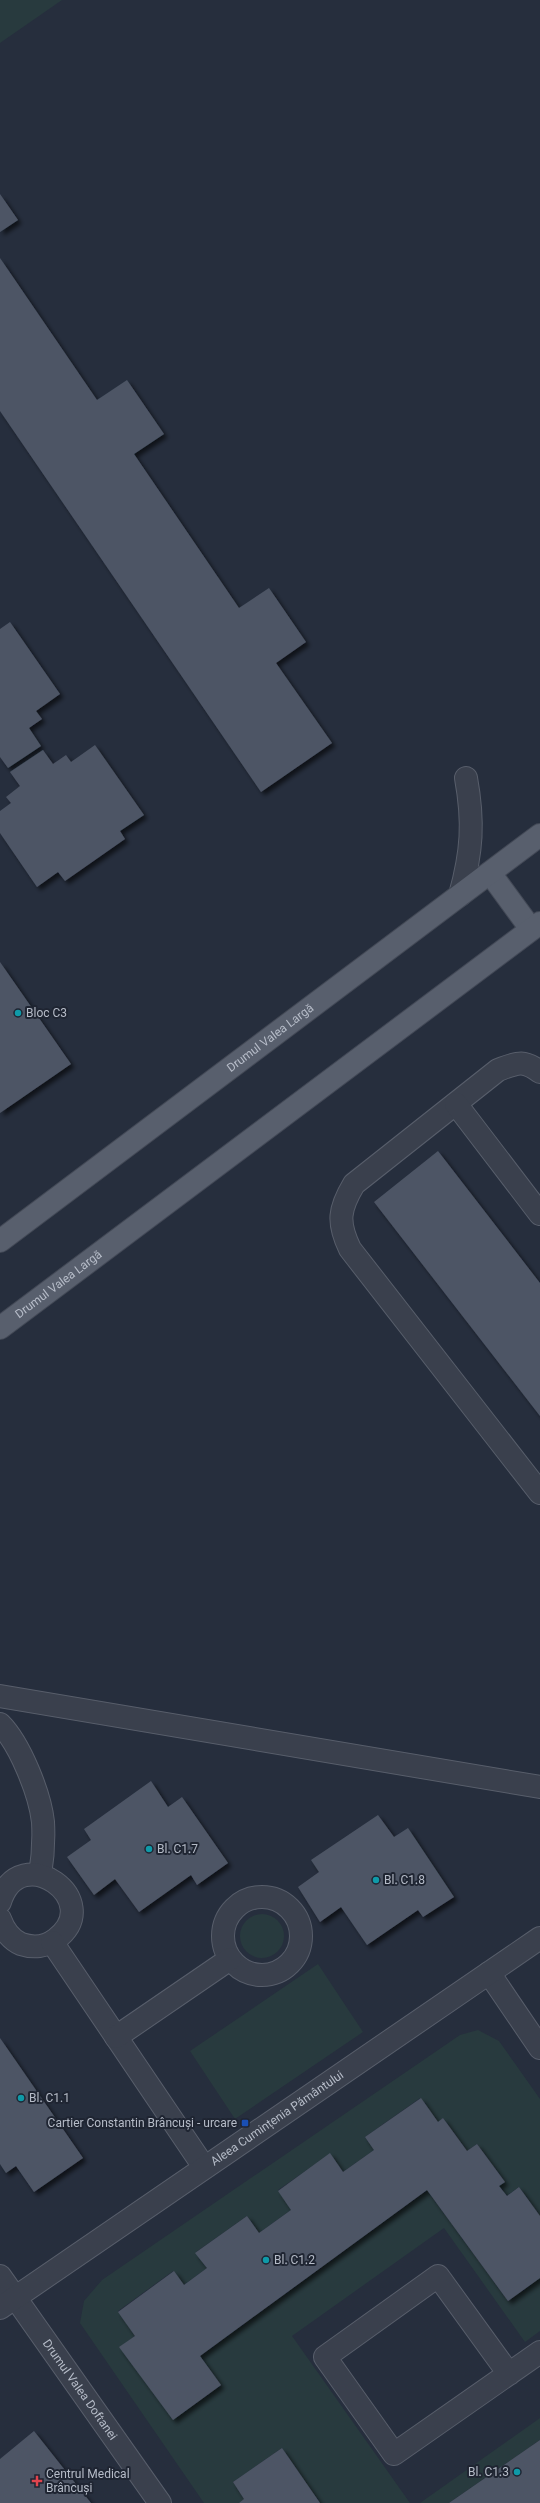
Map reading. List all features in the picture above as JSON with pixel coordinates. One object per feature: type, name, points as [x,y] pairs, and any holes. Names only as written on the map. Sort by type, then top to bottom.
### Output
[{"type":"main road","name":"Drumul Valea Largă","points":[[2,1234],[540,835]]},
{"type":"main road","points":[[490,873],[536,926]]},
{"type":"main road","name":"Drumul Valea Largă","points":[[0,1328],[536,926]]},
{"type":"street","points":[[460,895],[472,847],[472,811],[466,778]]},
{"type":"street","points":[[540,1072],[530,1064],[517,1063],[498,1070],[354,1184],[345,1199],[341,1214],[342,1233],[350,1249],[540,1493]]},
{"type":"street","points":[[456,1104],[540,1214]]},
{"type":"street","points":[[0,1696],[540,1787]]},
{"type":"street","points":[[0,1724],[6,1730],[22,1758],[34,1788],[42,1820],[44,1853],[40,1875]]},
{"type":"street","points":[[0,1902],[9,1885],[18,1878],[40,1875],[60,1885],[67,1894],[71,1904],[67,1926],[61,1935],[52,1942],[30,1946],[19,1943],[10,1937],[0,1919]]},
{"type":"street","name":"Aleea Cumințenia Pământului","points":[[7,2302],[540,1938]]},
{"type":"street","points":[[52,1942],[204,2167]]},
{"type":"street","points":[[116,2037],[230,1960]]},
{"type":"street","points":[[489,1973],[540,2048]]},
{"type":"street","name":"Drumul Valea Doftanei","points":[[0,2276],[7,2302],[160,2503]]},
{"type":"street","points":[[509,2374],[438,2276],[325,2357],[394,2454],[509,2374],[540,2352]]},
{"type":"shaded area","points":[[0,0],[62,0],[0,43]]},
{"type":"shaded area","points":[[258,1914],[266,1914],[271,1915],[278,1920],[283,1927],[283,1945],[278,1952],[271,1957],[258,1958],[250,1955],[243,1948],[240,1940],[240,1932],[243,1924],[250,1917]]},
{"type":"shaded area","points":[[318,1964],[363,2032],[235,2119],[190,2051]]},
{"type":"shaded area","points":[[478,2030],[499,2041],[540,2099],[540,2216],[519,2187],[507,2196],[499,2186],[505,2182],[477,2144],[467,2151],[443,2118],[438,2122],[420,2098],[365,2137],[374,2150],[343,2172],[330,2154],[278,2190],[291,2210],[259,2233],[247,2216],[196,2252],[207,2268],[184,2285],[173,2271],[118,2311],[135,2336],[120,2347],[200,2356],[427,2190],[508,2301],[540,2278],[540,2331],[525,2342],[444,2228],[292,2336],[410,2503],[320,2503],[282,2448],[233,2482],[244,2499],[239,2503],[204,2503],[80,2323],[84,2301],[102,2280],[460,2035]]},
{"type":"shaded area","points":[[540,2418],[540,2440],[449,2503],[420,2503]]},
{"type":"building","points":[[0,194],[18,220],[0,232]]},
{"type":"building","points":[[0,258],[97,400],[127,380],[164,434],[134,454],[239,608],[269,588],[306,642],[276,663],[332,743],[261,792],[0,411]]},
{"type":"building","points":[[10,622],[60,694],[36,711],[42,719],[29,728],[41,746],[8,768],[0,757],[0,629]]},
{"type":"building","points":[[95,745],[144,815],[120,831],[125,839],[65,881],[58,872],[37,887],[0,833],[0,811],[11,803],[6,797],[20,786],[10,772],[43,750],[53,764],[66,755],[71,762]]},
{"type":"building","name":"Bloc C3","points":[[0,962],[71,1064],[0,1113]]},
{"type":"building","points":[[438,1151],[540,1283],[540,1416],[374,1202]]},
{"type":"building","name":"Bl. C1.7","points":[[151,1781],[168,1807],[182,1797],[228,1863],[197,1885],[191,1875],[139,1912],[115,1879],[94,1895],[67,1857],[91,1840],[84,1829]]},
{"type":"building","name":"Bl. C1.8","points":[[378,1815],[394,1837],[408,1828],[454,1897],[423,1917],[418,1910],[367,1945],[341,1907],[320,1922],[298,1887],[319,1872],[311,1860]]},
{"type":"building","name":"Bl. C1.1","points":[[0,2038],[83,2158],[34,2192],[16,2166],[6,2173],[0,2164]]},
{"type":"building","name":"Bl. C1.2","points":[[421,2098],[438,2122],[443,2118],[467,2151],[477,2144],[505,2182],[499,2186],[507,2196],[519,2187],[540,2216],[540,2278],[508,2301],[427,2190],[200,2356],[221,2385],[173,2420],[119,2347],[135,2336],[118,2312],[174,2271],[184,2285],[207,2268],[195,2253],[247,2216],[259,2233],[291,2210],[278,2191],[330,2153],[343,2172],[374,2150],[365,2137]]},
{"type":"building","name":"Centrul Medical Brâncuși","points":[[34,2431],[91,2503],[0,2503],[0,2459]]},
{"type":"building","name":"Bl. C1.3","points":[[540,2440],[540,2503],[449,2503]]},
{"type":"building","points":[[282,2448],[320,2503],[239,2503],[244,2499],[233,2482]]},
{"type":"place","name":"Bloc C3","points":[[18,1013]]},
{"type":"place","name":"Bl. C1.7","points":[[149,1849]]},
{"type":"place","name":"Bl. C1.8","points":[[376,1880]]},
{"type":"place","name":"Bl. C1.1","points":[[21,2098]]},
{"type":"place","name":"Cartier Constantin Brâncuși - urcare","points":[[245,2123]]},
{"type":"place","name":"Bl. C1.2","points":[[266,2260]]},
{"type":"place","name":"Bl. C1.3","points":[[517,2472]]},
{"type":"place","name":"Centrul Medical Brâncuși","points":[[37,2481]]}]
